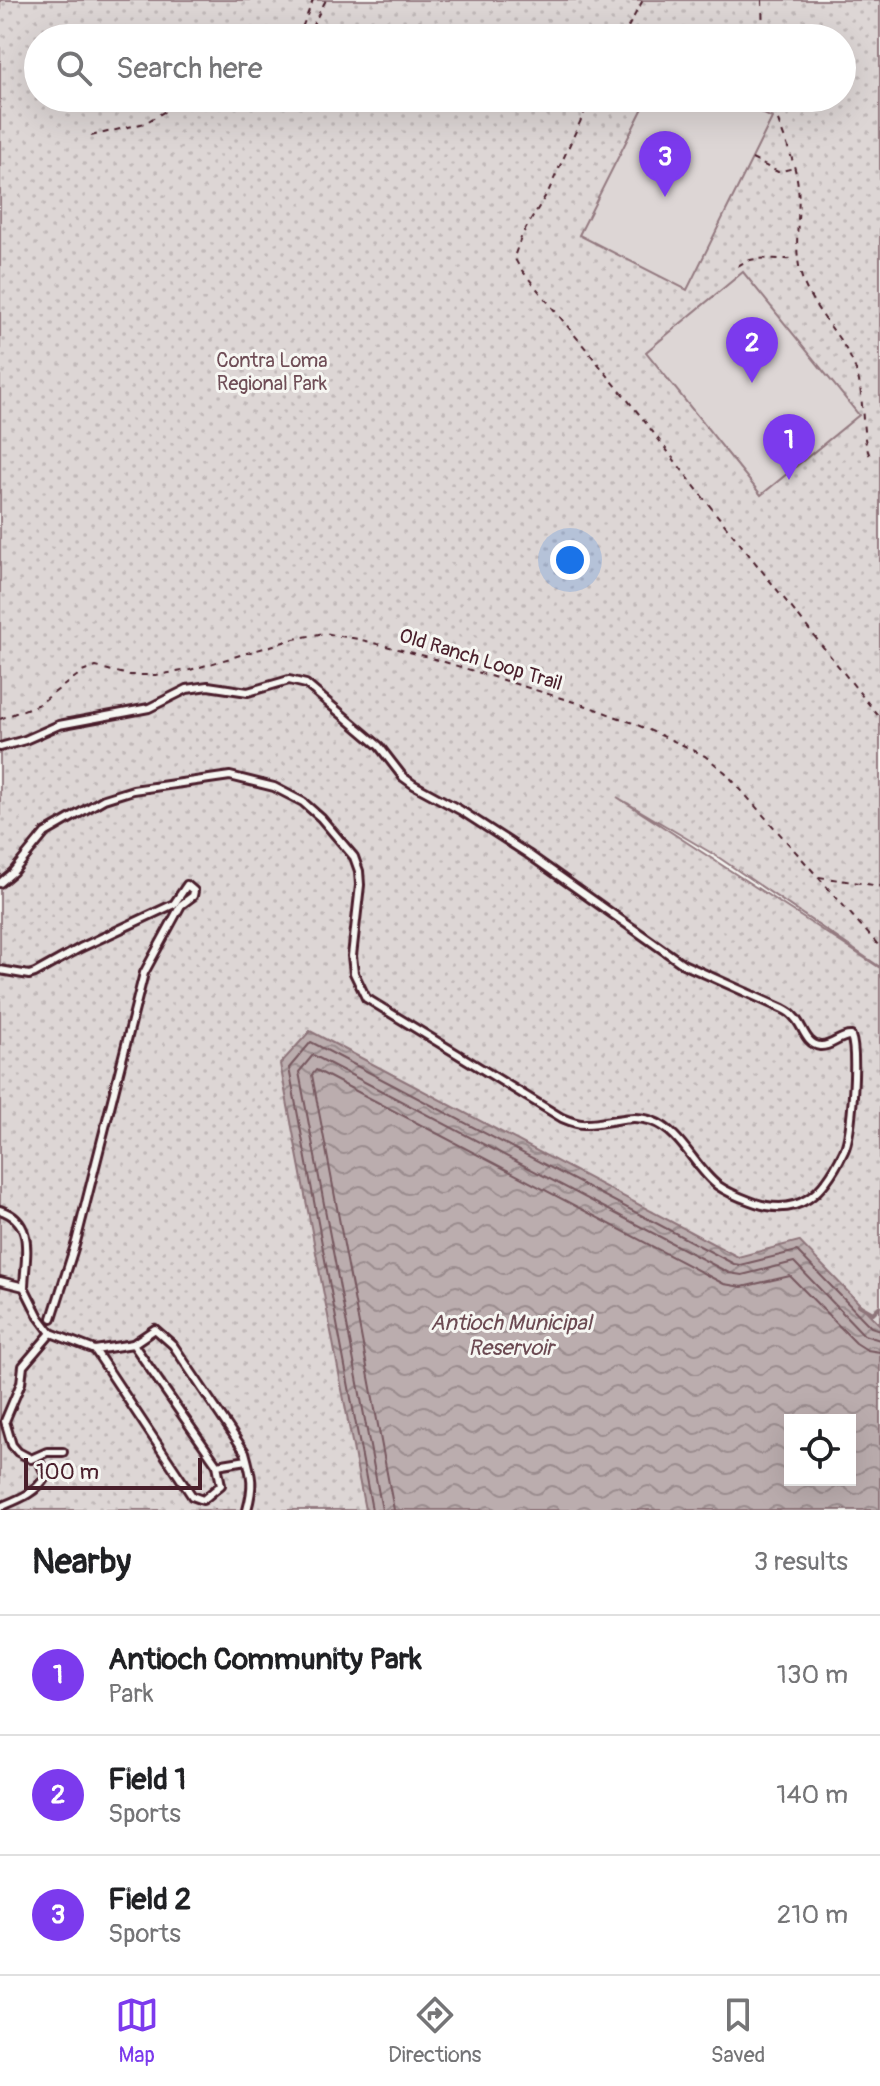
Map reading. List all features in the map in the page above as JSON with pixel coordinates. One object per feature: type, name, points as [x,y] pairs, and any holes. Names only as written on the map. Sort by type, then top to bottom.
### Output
[{"type":"lane","points":[[0,747],[59,725],[149,708],[187,689],[208,686],[248,692],[289,680],[306,684],[379,746],[403,777],[528,854],[683,964],[783,1009],[795,1017],[810,1042],[820,1046],[845,1035],[851,1036],[854,1052],[847,1144],[830,1175],[811,1197],[791,1208],[763,1206],[717,1184],[677,1139],[654,1121],[622,1118],[584,1125],[562,1118],[423,1034],[366,998],[360,989],[352,956],[360,885],[354,857],[303,802],[262,783],[230,776],[133,790],[104,799],[45,833],[0,883]]},
{"type":"lane","points":[[0,970],[29,975],[35,973],[174,904],[187,885],[194,891],[193,896],[181,905],[144,973],[76,1242],[52,1318]]},
{"type":"lane","points":[[0,1210],[15,1215],[26,1233],[24,1287],[51,1333],[95,1350],[133,1344],[155,1329],[173,1345],[245,1452],[254,1485],[247,1510]]},
{"type":"lane","points":[[0,1281],[24,1287]]},
{"type":"lane","points":[[51,1333],[23,1366],[21,1383],[5,1421],[12,1445],[25,1457],[31,1459],[47,1452],[63,1452]]},
{"type":"lane","points":[[95,1350],[192,1496],[203,1500],[221,1485],[217,1465],[133,1344]]},
{"type":"lane","points":[[217,1465],[247,1460]]},
{"type":"lane","points":[[0,1507],[39,1487],[46,1476],[40,1463]]},
{"type":"path","points":[[304,24],[313,0]]},
{"type":"path","points":[[313,24],[326,0]]},
{"type":"path","points":[[630,24],[643,0]]},
{"type":"path","points":[[762,0],[763,24]]},
{"type":"path","points":[[91,136],[145,123],[164,112]]},
{"type":"path","points":[[585,112],[549,190],[522,235],[514,257],[880,718]]},
{"type":"path","points":[[776,112],[798,189],[797,257],[801,275],[813,302],[855,365],[863,400],[866,445],[871,458]]},
{"type":"path","points":[[752,159],[778,172],[794,168]]},
{"type":"path","points":[[738,266],[753,259],[797,257]]},
{"type":"path","name":"Old Ranch Loop Trail","points":[[0,719],[39,704],[82,672],[96,667],[129,675],[156,675],[190,670],[312,635],[347,636],[475,670],[575,702],[633,723],[705,756],[725,772],[880,947]]},
{"type":"path","points":[[818,877],[880,886]]},
{"type":"green space","name":"Contra Loma Regional Park","points":[[0,0],[880,0],[880,967],[718,857],[617,797],[880,968],[880,1510],[0,1510]]},
{"type":"green space","points":[[641,112],[760,112],[772,118],[687,290],[579,235]]},
{"type":"green space","points":[[743,272],[859,415],[761,495],[646,352]]},
{"type":"water","name":"Antioch Municipal Reservoir","points":[[310,1031],[738,1257],[799,1241],[880,1325],[880,1510],[365,1510],[280,1064]]},
{"type":"waterway","points":[[859,1305],[873,1313],[880,1306]]},
{"type":"place","name":"Field 2","points":[[665,197]]},
{"type":"place","name":"Field 1","points":[[752,383]]},
{"type":"place","name":"Antioch Community Park","points":[[789,480]]}]
